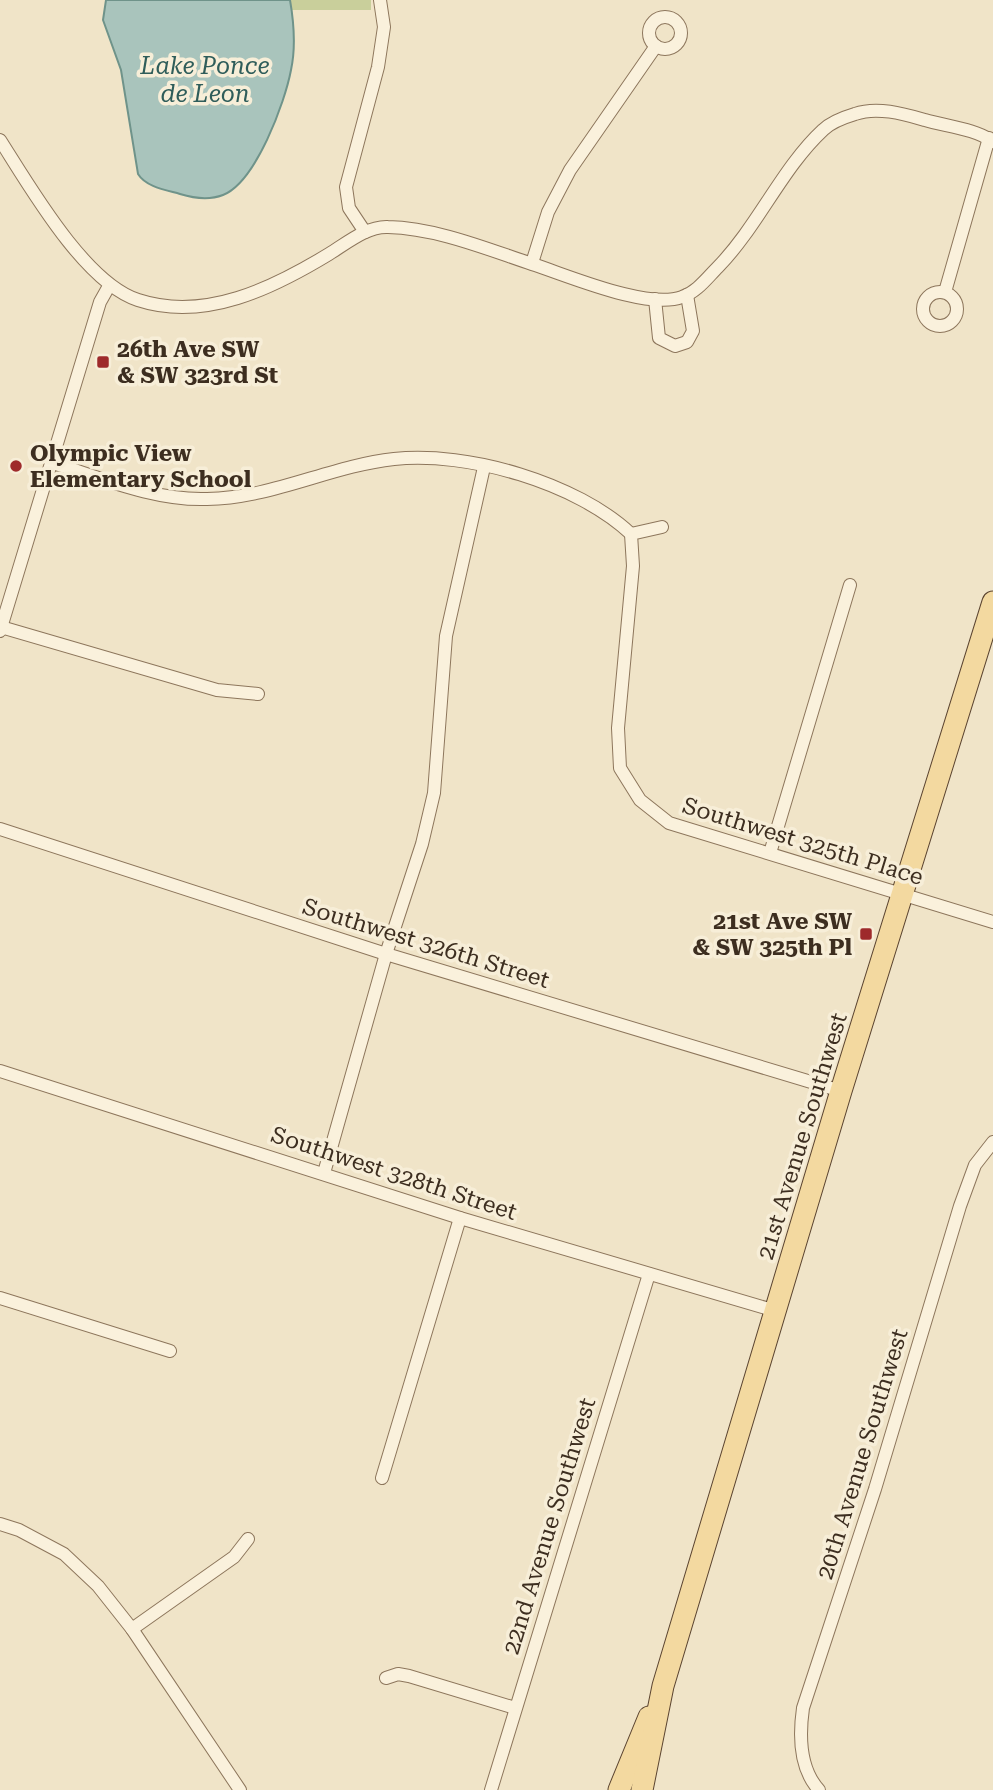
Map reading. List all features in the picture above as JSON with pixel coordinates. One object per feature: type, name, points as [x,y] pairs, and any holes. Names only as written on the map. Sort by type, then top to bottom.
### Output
[{"type":"main road","name":"21st Avenue Southwest","points":[[642,1790],[663,1686],[841,1090],[904,895],[993,602]]},
{"type":"main road","name":"21st Avenue Southwest","points":[[620,1790],[629,1761],[663,1686]]},
{"type":"street","points":[[365,232],[349,208],[346,187],[378,67],[384,27],[380,0]]},
{"type":"street","points":[[532,263],[548,212],[570,170],[656,46]]},
{"type":"street","points":[[0,140],[71,246],[109,286],[138,300],[173,307],[235,299],[295,274],[365,232],[384,227],[417,229],[532,263],[606,289],[655,299],[683,297],[736,249],[824,128],[857,113],[887,111],[992,139],[945,292]]},
{"type":"street","points":[[109,286],[100,302],[1,629],[217,690],[258,694]]},
{"type":"street","points":[[655,299],[659,338],[675,346],[687,342],[693,331],[683,297]]},
{"type":"street","points":[[53,463],[162,494],[204,500],[238,498],[283,489],[394,459],[444,459],[559,488],[590,502],[631,534],[662,527]]},
{"type":"street","points":[[324,1172],[386,954],[422,844],[434,793],[446,636],[484,467]]},
{"type":"street","name":"Southwest 325th Place","points":[[631,534],[633,566],[618,728],[620,768],[640,800],[669,823],[993,922]]},
{"type":"street","points":[[770,853],[850,585]]},
{"type":"street","name":"Southwest 326th Street","points":[[0,829],[386,954],[841,1090]]},
{"type":"street","name":"Southwest 328th Street","points":[[0,1071],[324,1172],[460,1218],[776,1311]]},
{"type":"street","name":"20th Avenue Southwest","points":[[813,1788],[802,1753],[799,1731],[803,1708],[874,1489],[960,1206],[975,1165],[993,1142]]},
{"type":"street","points":[[382,1478],[460,1218]]},
{"type":"street","name":"22nd Avenue Southwest","points":[[491,1790],[649,1274]]},
{"type":"street","points":[[0,1298],[170,1351]]},
{"type":"street","points":[[0,1524],[19,1530],[64,1554],[98,1586],[132,1629],[240,1790]]},
{"type":"street","points":[[132,1629],[234,1557],[248,1539]]},
{"type":"street","points":[[386,1678],[397,1674],[409,1676],[514,1708]]},
{"type":"green space","points":[[290,0],[371,0],[371,10],[292,10]]},
{"type":"water","name":"Lake Ponce de Leon","points":[[106,0],[290,0],[293,61],[276,120],[247,174],[223,195],[207,198],[185,195],[157,187],[138,174],[121,70],[103,20]]},
{"type":"place","name":"26th Ave SW & SW 323rd St","points":[[103,362]]},
{"type":"place","name":"Olympic View Elementary School","points":[[16,466]]},
{"type":"place","name":"21st Ave SW & SW 325th Pl","points":[[866,934]]}]
